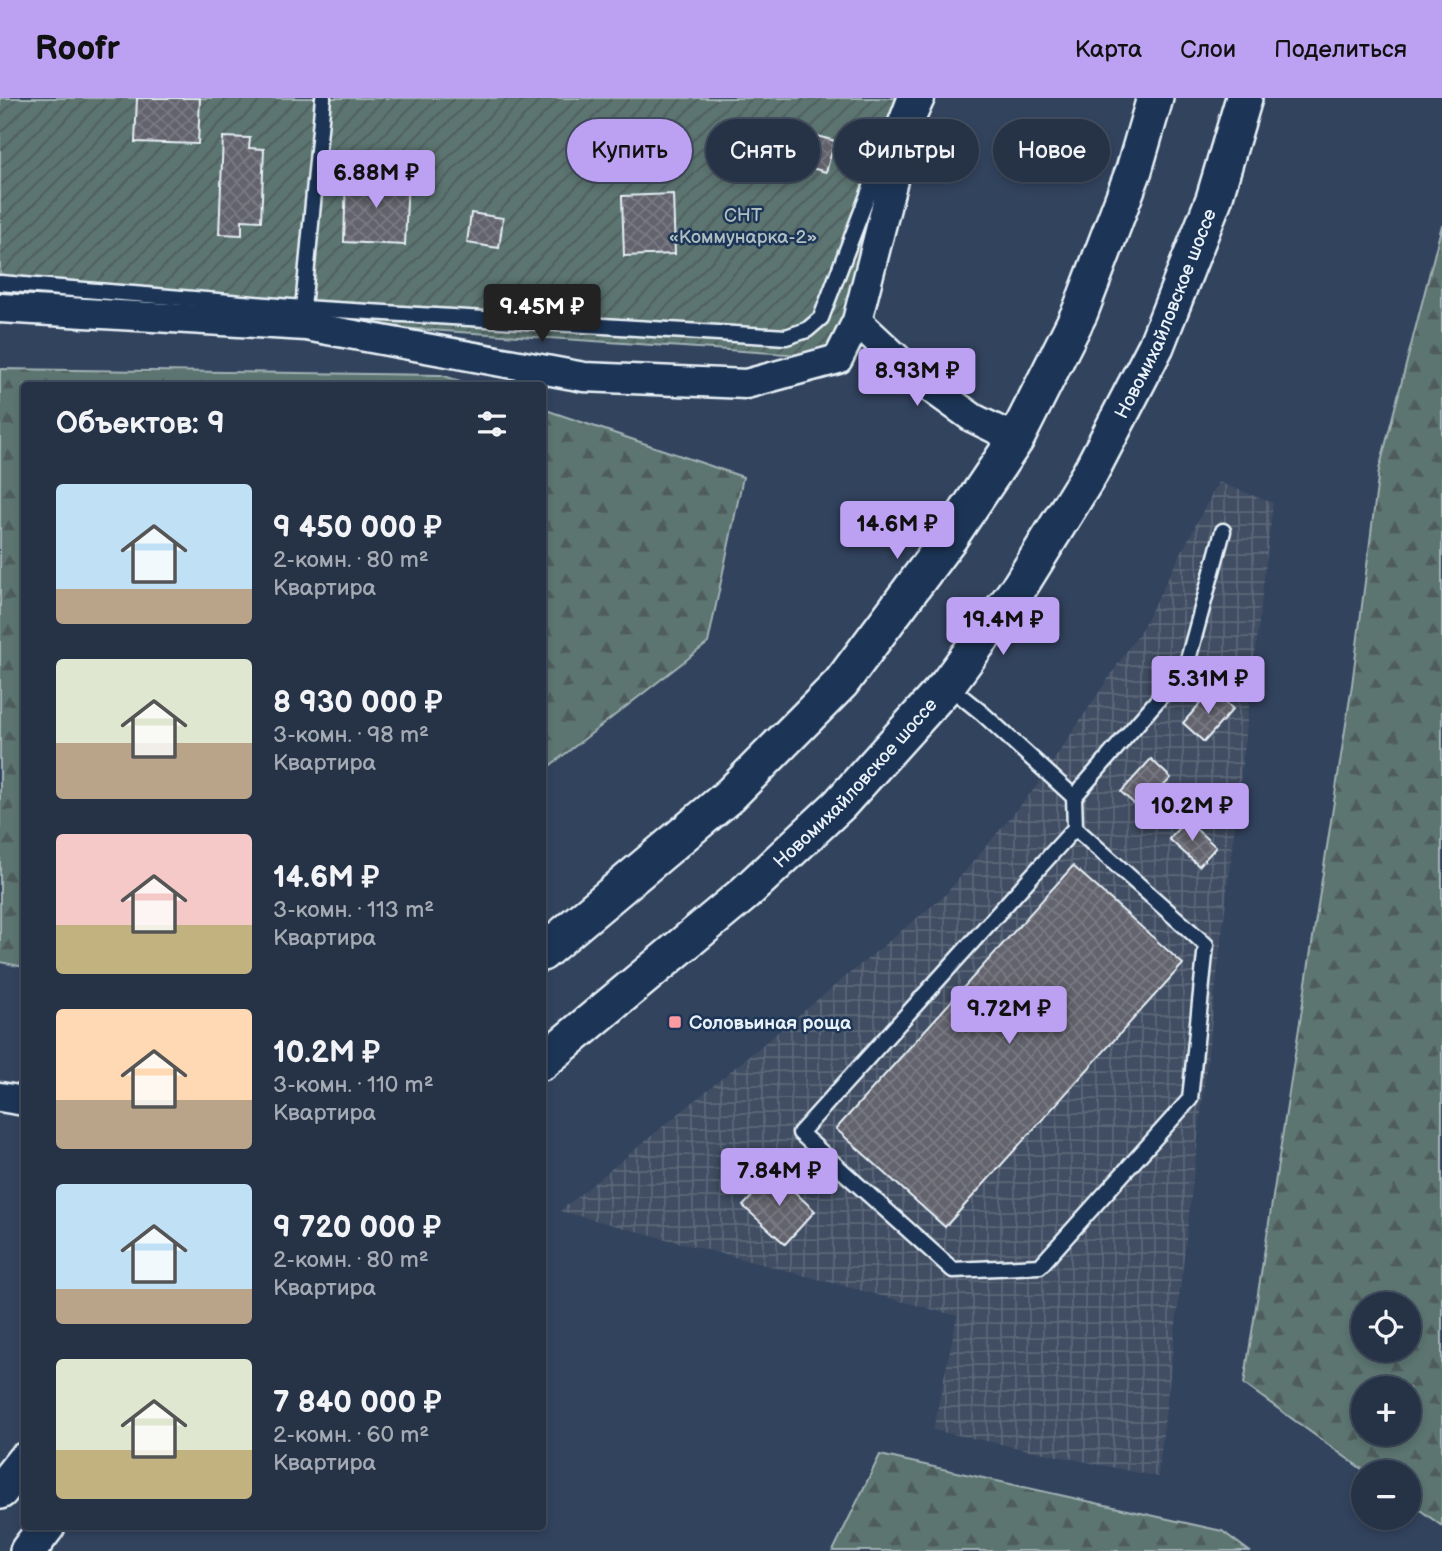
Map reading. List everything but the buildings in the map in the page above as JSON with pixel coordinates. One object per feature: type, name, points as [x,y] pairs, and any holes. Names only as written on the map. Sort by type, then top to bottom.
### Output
[{"type":"street","points":[[0,308],[306,326],[584,377],[746,384],[838,359],[857,321],[906,129],[920,98]]},
{"type":"street","points":[[546,950],[730,795],[841,682],[950,537],[1016,439],[1080,312],[1134,170],[1155,98]]},
{"type":"street","name":"Новомихайловское шоссе","points":[[546,1059],[754,884],[839,805],[947,685],[1020,586],[1090,473],[1156,346],[1214,199],[1244,98]]},
{"type":"street","points":[[857,321],[920,380],[973,418],[1016,439]]},
{"type":"street","points":[[0,1097],[21,1100]]},
{"type":"street","points":[[0,1491],[21,1465]]},
{"type":"street","points":[[28,1551],[44,1530]]},
{"type":"lane","points":[[303,308],[323,98]]},
{"type":"lane","points":[[0,283],[303,308],[786,337],[807,330],[821,318],[905,98]]},
{"type":"lane","points":[[1075,828],[1206,945],[1190,1099],[1040,1266],[953,1270],[800,1133],[1075,828],[1074,797],[1186,667],[1223,531]]},
{"type":"lane","points":[[947,685],[982,713],[1074,797]]},
{"type":"shaded area","points":[[1218,482],[1273,503],[1158,1477],[933,1430],[957,1316],[560,1211],[944,896],[1035,788],[1142,628]]},
{"type":"green space","name":"СНТ «Коммунарка-2»","points":[[0,98],[927,98],[919,119],[834,119],[834,182],[896,182],[830,357],[0,301]]},
{"type":"green space","points":[[1442,225],[1442,1526],[1421,1511],[1421,1460],[1351,1461],[1244,1384],[1352,685],[1379,470]]},
{"type":"green space","points":[[0,369],[441,375],[463,382],[21,382],[21,966],[0,962]]},
{"type":"green space","points":[[546,410],[743,477],[708,643],[546,769]]},
{"type":"green space","points":[[880,1455],[1222,1531],[1249,1551],[833,1551]]},
{"type":"place","name":"Соловьиная роща","points":[[675,1022]]}]
